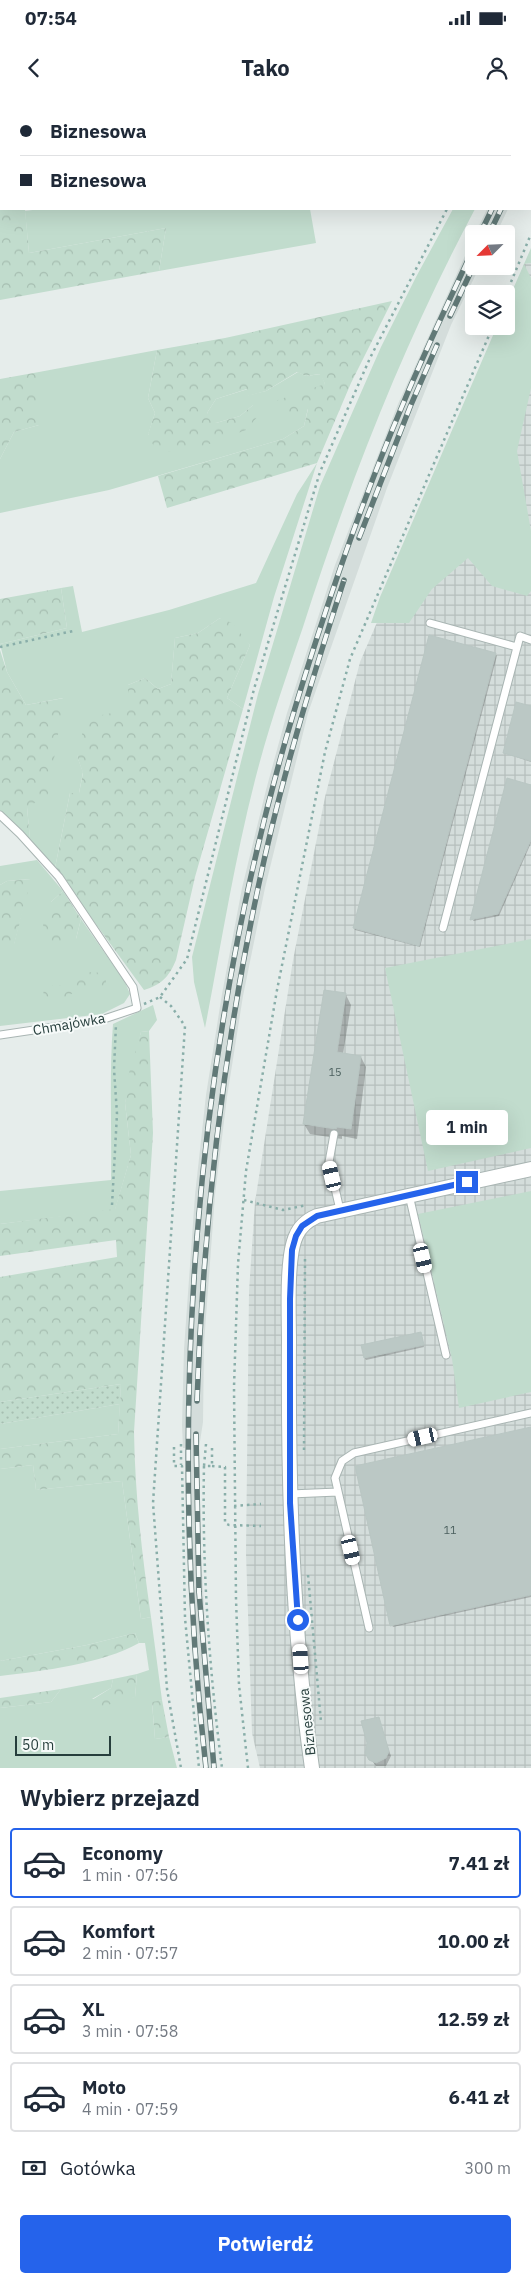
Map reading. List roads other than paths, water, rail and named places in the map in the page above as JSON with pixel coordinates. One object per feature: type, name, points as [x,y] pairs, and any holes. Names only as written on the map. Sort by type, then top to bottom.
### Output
[{"type":"street","name":"Biznesowa","points":[[312,1768],[305,1718],[290,1494],[289,1318],[292,1250],[296,1236],[308,1220],[317,1216],[531,1169]]},
{"type":"lane","points":[[430,623],[517,647]]},
{"type":"lane","points":[[443,928],[520,636],[531,640]]},
{"type":"lane","name":"Chmajówka","points":[[0,815],[59,877],[133,987],[137,1008],[101,1020],[0,1035]]},
{"type":"lane","points":[[334,1134],[329,1162],[340,1210]]},
{"type":"lane","points":[[409,1195],[446,1355]]},
{"type":"lane","points":[[369,1628],[335,1478],[342,1461],[354,1452],[531,1413]]},
{"type":"lane","points":[[290,1494],[338,1492]]},
{"type":"railway","points":[[484,225],[492,210]]},
{"type":"railway","points":[[493,225],[501,210]]},
{"type":"railway","points":[[206,1768],[194,1636],[189,1503],[190,1368],[197,1234],[211,1100],[232,967],[260,836],[295,708],[319,631],[388,441],[420,364],[465,266]]},
{"type":"railway","points":[[450,316],[469,275]]},
{"type":"railway","points":[[359,538],[410,407],[437,345]]},
{"type":"railway","points":[[197,1401],[209,1207],[224,1079],[245,951],[286,771],[344,580]]},
{"type":"railway","points":[[196,1434],[199,1592],[214,1768]]}]
